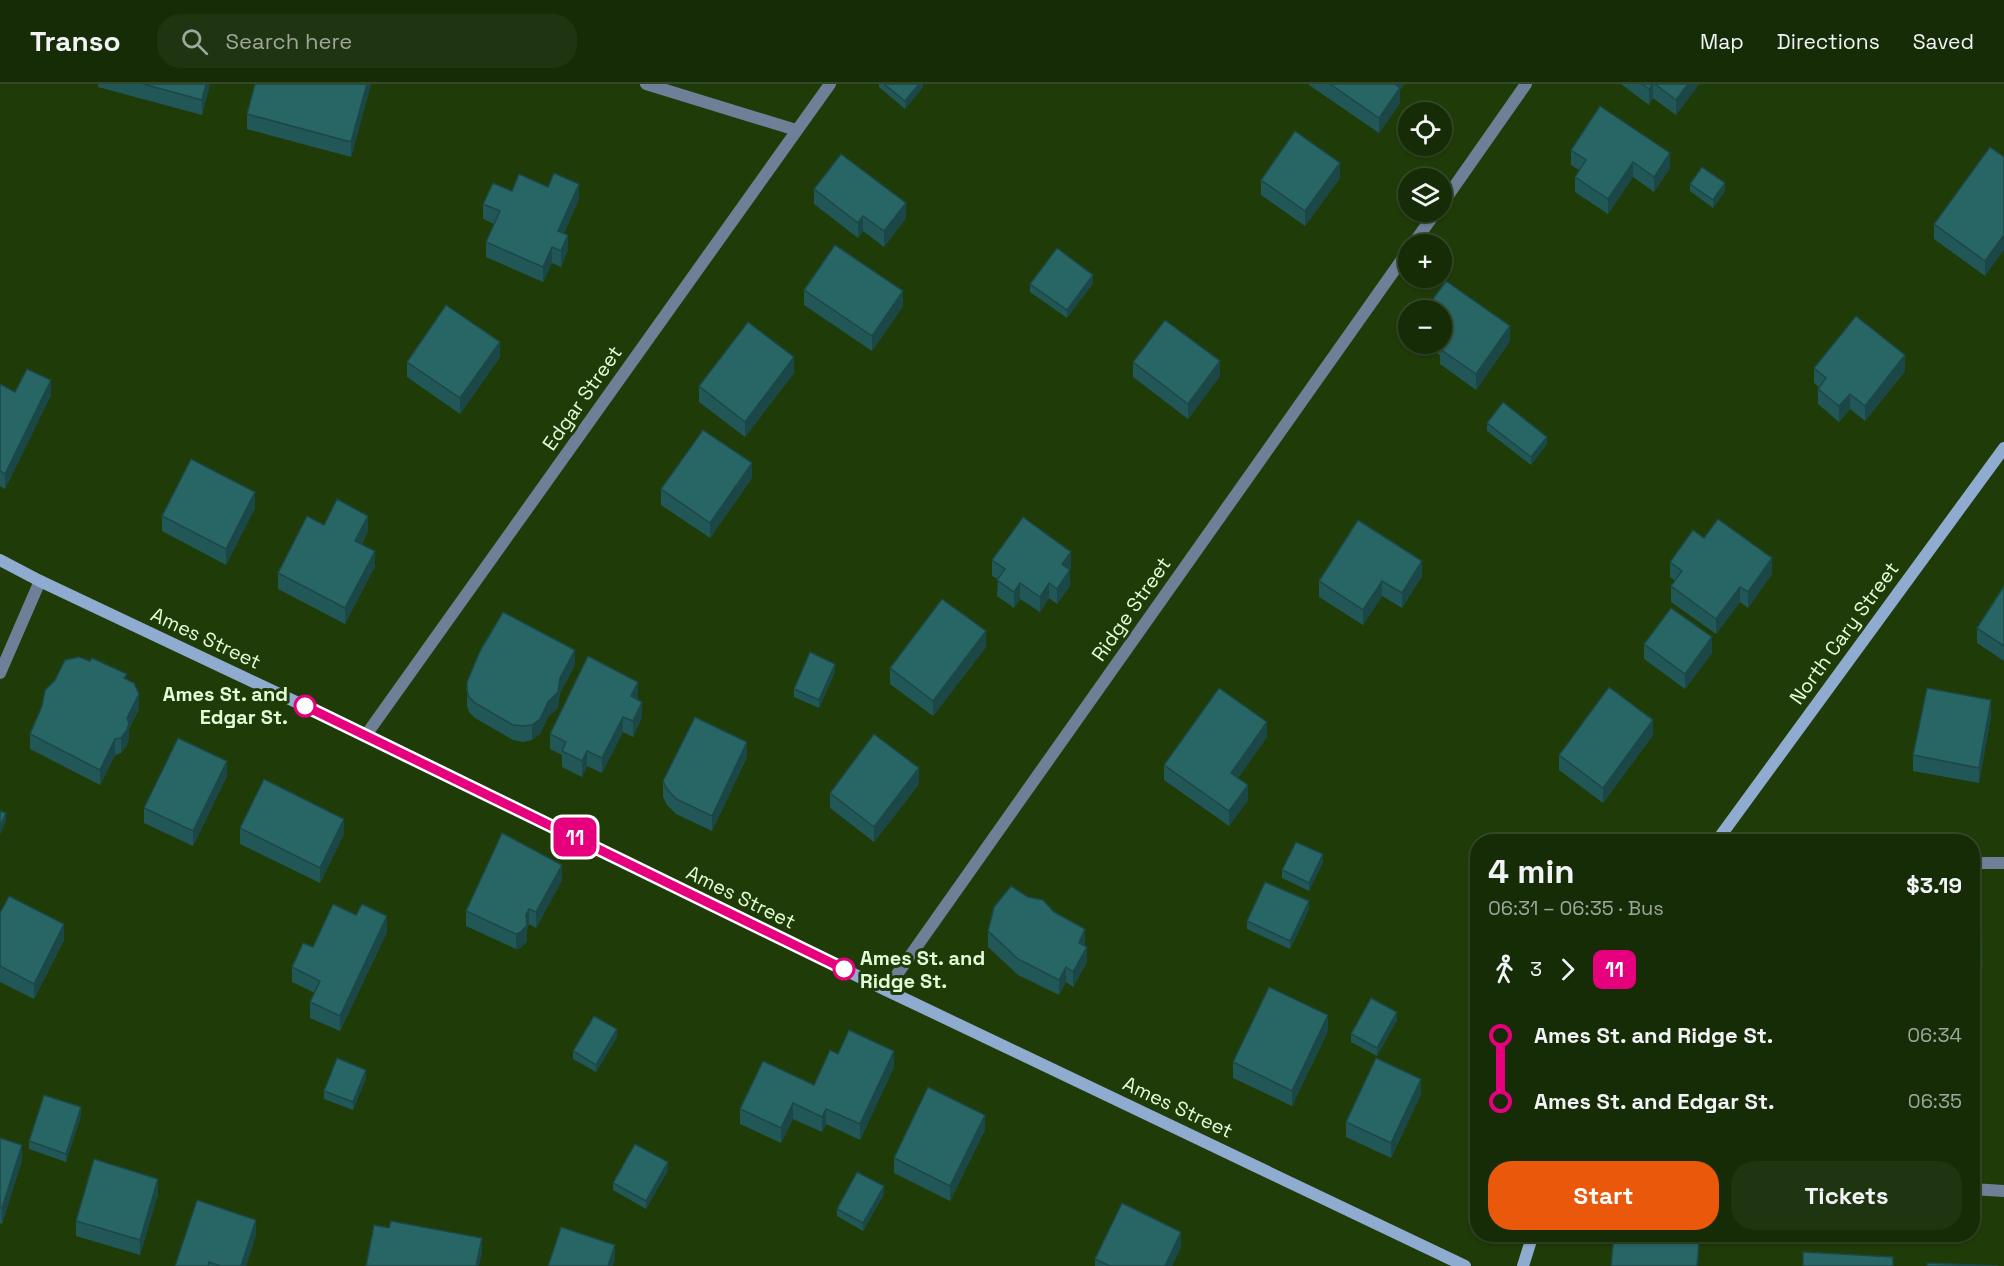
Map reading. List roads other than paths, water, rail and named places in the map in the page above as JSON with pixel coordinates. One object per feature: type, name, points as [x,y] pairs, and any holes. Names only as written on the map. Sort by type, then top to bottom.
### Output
[{"type":"street","points":[[646,84],[796,130]]},
{"type":"street","name":"Edgar Street","points":[[366,735],[830,84]]},
{"type":"street","points":[[1452,190],[1526,84]]},
{"type":"street","name":"Ridge Street","points":[[886,990],[1398,265]]},
{"type":"street","name":"North Cary Street","points":[[1722,834],[2004,448]]},
{"type":"street","name":"Ames Street","points":[[0,560],[366,735],[886,990],[1465,1266]]},
{"type":"street","points":[[0,673],[40,581]]},
{"type":"street","points":[[1980,863],[2004,863]]},
{"type":"street","points":[[1980,1190],[2004,1191]]},
{"type":"street","points":[[1523,1266],[1530,1242]]},
{"type":"place","name":"Ames St. and Edgar St.","points":[[305,706]]},
{"type":"place","name":"Ames St. and Ridge St.","points":[[844,969]]}]
